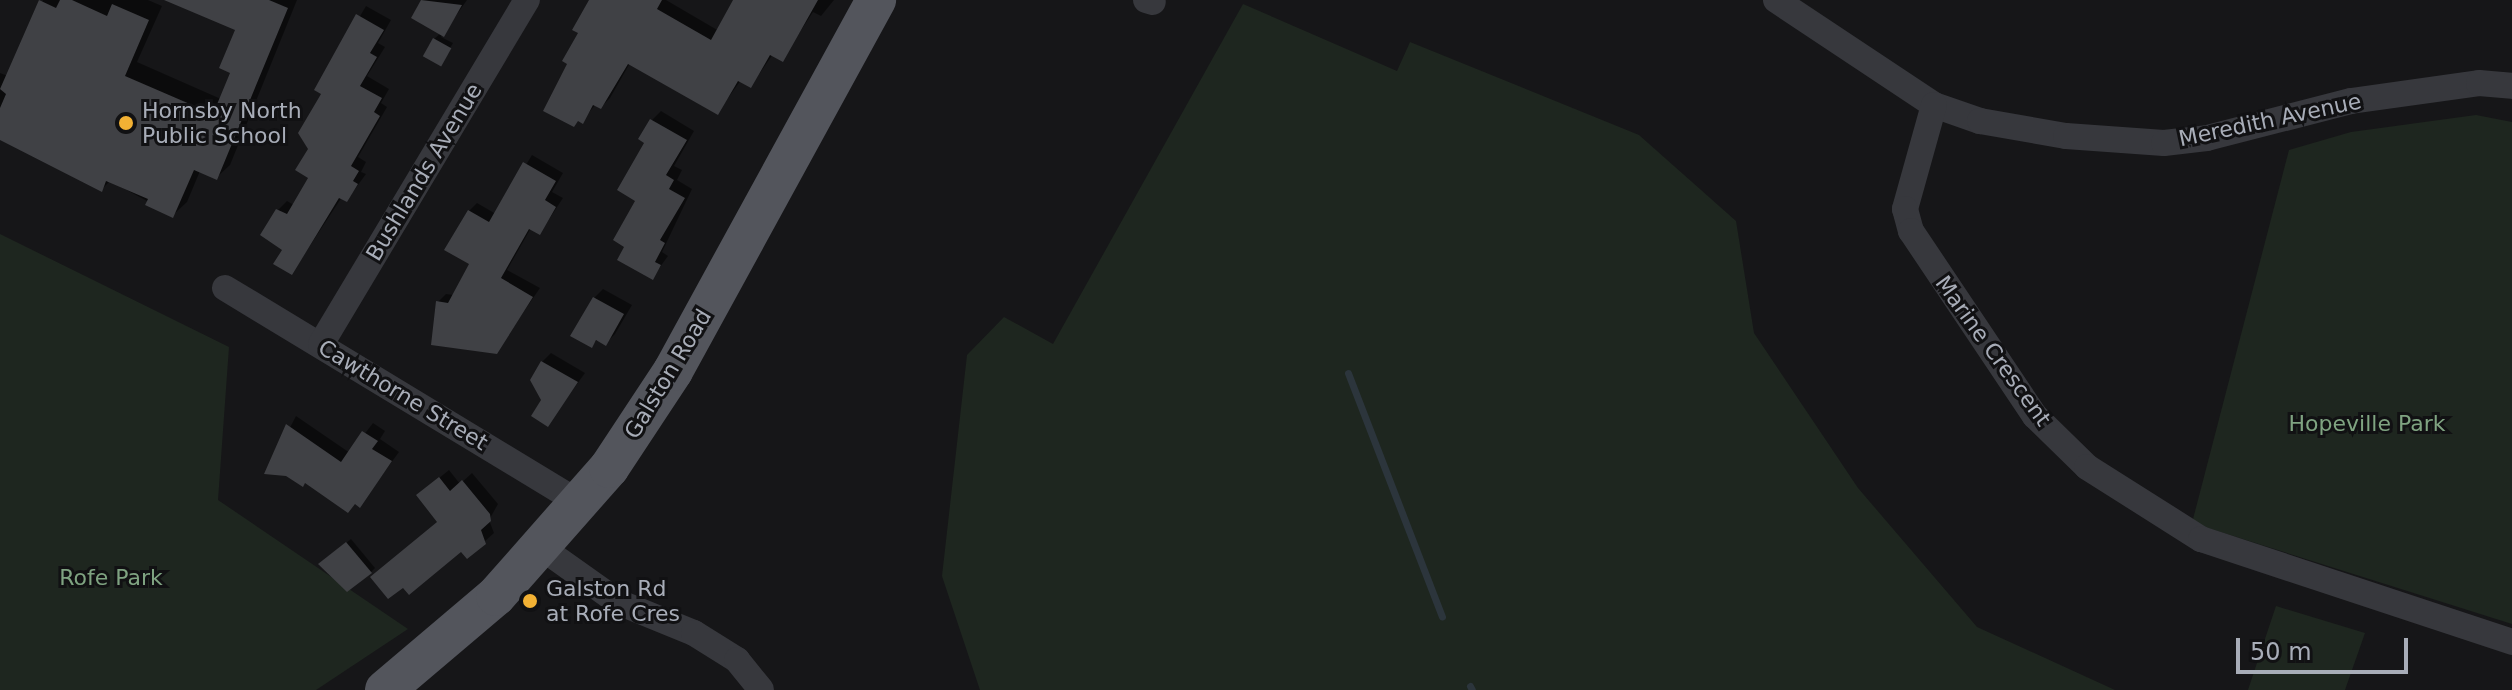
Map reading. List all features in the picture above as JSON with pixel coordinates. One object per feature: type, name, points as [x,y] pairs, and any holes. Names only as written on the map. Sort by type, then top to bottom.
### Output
[{"type":"main road","name":"Galston Road","points":[[385,690],[430,656],[542,548],[581,504],[673,371],[876,0]]},
{"type":"street","name":"Bushlands Avenue","points":[[321,344],[527,0]]},
{"type":"street","name":"Meredith Avenue","points":[[1776,0],[1934,105],[1980,121],[2066,136],[2164,143],[2207,138],[2351,101],[2479,83],[2512,86]]},
{"type":"street","name":"Marine Crescent","points":[[1934,105],[1905,209],[1911,231],[2035,416],[2087,467],[2201,539],[2512,642]]},
{"type":"street","name":"Cawthorne Street","points":[[225,288],[581,504]]},
{"type":"street","points":[[542,548],[618,602],[694,633],[737,660],[760,689]]},
{"type":"green space","points":[[1243,4],[1397,71],[1410,42],[1639,135],[1736,221],[1754,333],[1858,488],[1977,627],[2115,690],[980,690],[942,576],[967,355],[1004,317],[1053,344]]},
{"type":"green space","name":"Hopeville Park","points":[[2476,115],[2512,122],[2512,624],[2192,523],[2289,150],[2351,132]]},
{"type":"green space","name":"Rofe Park","points":[[0,234],[229,347],[218,500],[408,629],[316,690],[0,690]]},
{"type":"green space","points":[[2276,606],[2365,633],[2345,690],[2248,690]]},
{"type":"building","points":[[39,0],[56,8],[60,0],[72,0],[107,16],[112,4],[149,20],[125,76],[213,114],[230,73],[219,68],[235,30],[164,0],[269,0],[288,8],[217,180],[194,170],[173,218],[145,205],[148,199],[106,181],[102,192],[0,140],[0,108],[6,94],[0,89]]},
{"type":"building","points":[[421,0],[462,5],[444,37],[411,18]]},
{"type":"building","points":[[589,0],[662,0],[657,9],[711,40],[733,0],[818,0],[783,62],[770,55],[751,88],[738,81],[718,115],[628,64],[601,109],[593,105],[583,124],[578,121],[574,127],[543,111],[567,64],[562,61],[578,33],[572,30]]},
{"type":"building","points":[[356,14],[384,30],[370,53],[377,57],[360,86],[382,98],[374,112],[380,116],[351,166],[359,171],[353,181],[358,184],[347,202],[339,198],[292,275],[273,264],[282,250],[260,235],[276,209],[287,214],[308,178],[295,170],[308,149],[298,133],[321,94],[314,90]]},
{"type":"building","points":[[433,38],[451,48],[441,67],[423,56]]},
{"type":"building","points":[[650,119],[687,140],[666,175],[674,180],[669,189],[685,198],[660,240],[665,243],[655,262],[661,265],[653,280],[617,260],[624,247],[613,240],[635,201],[617,190],[644,143],[638,139]]},
{"type":"building","points":[[523,162],[556,181],[545,200],[556,207],[540,235],[529,229],[501,278],[533,297],[497,354],[431,345],[436,301],[448,303],[469,264],[444,250],[468,210],[489,222]]},
{"type":"building","points":[[593,297],[624,314],[606,346],[596,340],[592,348],[570,336]]},
{"type":"building","points":[[541,361],[578,382],[548,427],[531,416],[541,400],[530,380]]},
{"type":"building","points":[[286,424],[341,462],[362,431],[378,441],[372,449],[392,461],[360,508],[355,504],[348,513],[305,483],[303,487],[286,476],[264,474]]},
{"type":"building","points":[[439,477],[450,491],[462,480],[490,514],[491,521],[481,530],[486,544],[467,559],[461,552],[409,595],[403,588],[388,599],[370,577],[437,522],[416,495]]},
{"type":"building","points":[[346,542],[372,573],[347,592],[318,564]]},
{"type":"waterway","points":[[1348,373],[1442,617]]},
{"type":"waterway","points":[[1470,686],[1472,690]]},
{"type":"place","name":"Hornsby North Public School","points":[[126,123]]},
{"type":"place","name":"Galston Rd at Rofe Cres","points":[[530,601]]}]
